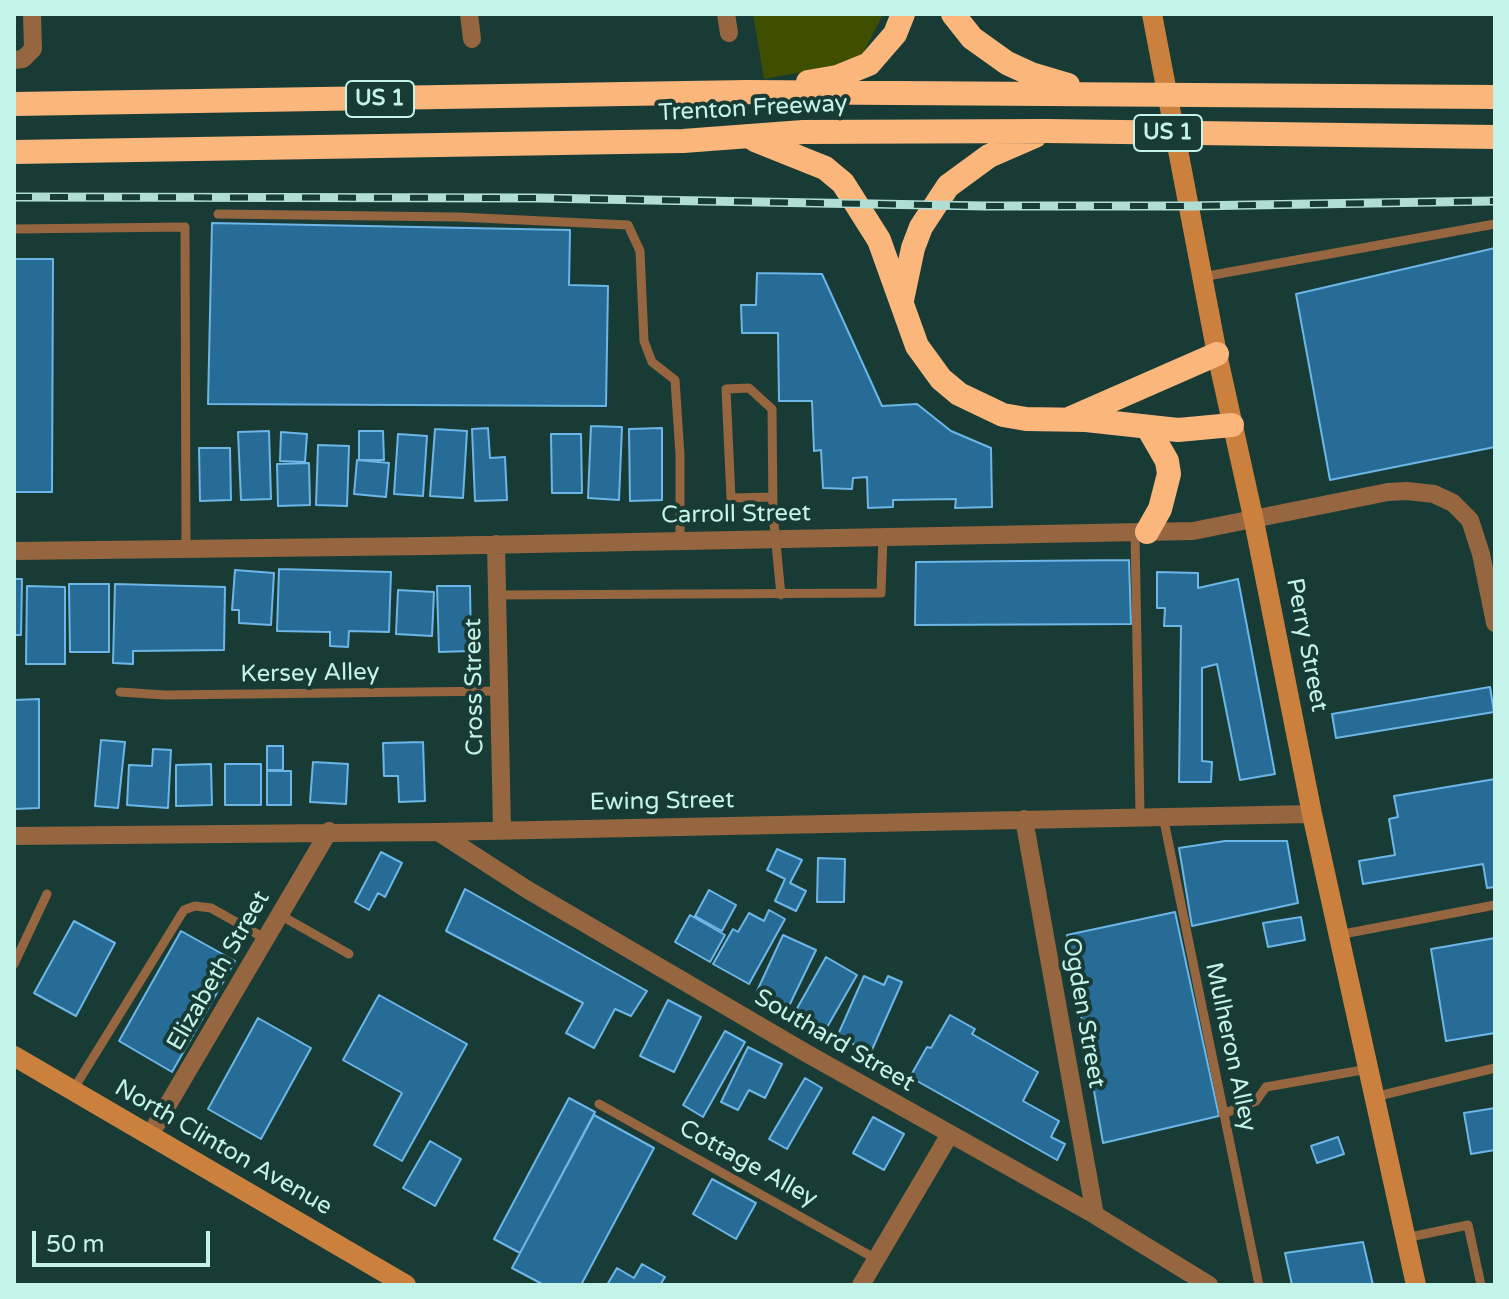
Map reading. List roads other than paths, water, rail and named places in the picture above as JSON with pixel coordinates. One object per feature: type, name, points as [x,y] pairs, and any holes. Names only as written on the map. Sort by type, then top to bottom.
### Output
[{"type":"highway","points":[[747,92],[837,77],[869,64],[895,34],[903,14]]},
{"type":"highway","points":[[953,14],[972,38],[1007,63],[1052,81],[1110,94]]},
{"type":"highway","name":"Trenton Freeway","points":[[14,104],[747,92],[1495,97]]},
{"type":"highway","points":[[902,300],[913,248],[921,227],[948,186],[989,156],[1047,131]]},
{"type":"highway","name":"Trenton Freeway","points":[[14,152],[683,141],[803,132],[1047,131],[1495,137]]},
{"type":"highway","points":[[745,137],[796,154],[825,168],[843,183],[879,240],[917,346],[941,379],[959,394],[1003,415],[1184,430],[1232,425]]},
{"type":"highway","points":[[1065,420],[1217,354]]},
{"type":"highway","points":[[1141,532],[1160,509],[1169,474],[1167,461],[1148,428]]},
{"type":"street","points":[[14,60],[23,59],[33,49],[32,14]]},
{"type":"street","points":[[469,14],[472,39]]},
{"type":"street","points":[[726,14],[729,33]]},
{"type":"street","name":"Perry Street","points":[[1152,14],[1217,354],[1254,521],[1312,814],[1416,1285]]},
{"type":"street","name":"Carroll Street","points":[[14,551],[1193,531],[1388,492],[1407,491],[1434,494],[1453,503],[1470,520],[1476,532],[1495,623]]},
{"type":"street","name":"Cross Street","points":[[496,544],[502,829]]},
{"type":"street","name":"Ewing Street","points":[[14,836],[438,832],[1312,814]]},
{"type":"street","name":"Ogden Street","points":[[1024,819],[1095,1215]]},
{"type":"street","name":"Elizabeth Street","points":[[150,1135],[329,831]]},
{"type":"street","name":"Southard Street","points":[[438,832],[554,906],[806,1053],[1095,1215],[1209,1285]]},
{"type":"street","name":"North Clinton Avenue","points":[[14,1056],[406,1285]]},
{"type":"street","points":[[861,1285],[950,1134]]},
{"type":"lane","points":[[218,214],[458,217],[628,225],[640,251],[644,341],[652,362],[675,380],[680,455],[680,540]]},
{"type":"lane","points":[[1202,277],[1495,224]]},
{"type":"lane","points":[[14,229],[185,227],[186,548]]},
{"type":"lane","points":[[772,497],[731,498],[726,389],[749,388],[772,409],[772,497],[781,595]]},
{"type":"lane","points":[[1140,816],[1141,532]]},
{"type":"lane","points":[[498,595],[881,593],[883,536]]},
{"type":"lane","name":"Kersey Alley","points":[[120,692],[165,695],[500,691]]},
{"type":"lane","name":"Mulheron Alley","points":[[1163,816],[1259,1285]]},
{"type":"lane","points":[[14,964],[47,894]]},
{"type":"lane","points":[[1338,935],[1495,905]]},
{"type":"lane","points":[[73,1090],[184,910],[195,906],[211,908],[266,939]]},
{"type":"lane","points":[[280,915],[349,954]]},
{"type":"lane","points":[[1374,1097],[1495,1068]]},
{"type":"lane","points":[[1223,1114],[1256,1101],[1266,1087],[1368,1069]]},
{"type":"lane","name":"Cottage Alley","points":[[599,1104],[876,1259]]},
{"type":"lane","points":[[1405,1238],[1468,1225],[1481,1285]]},
{"type":"railway","points":[[14,197],[536,198],[985,206],[1495,201]]}]
